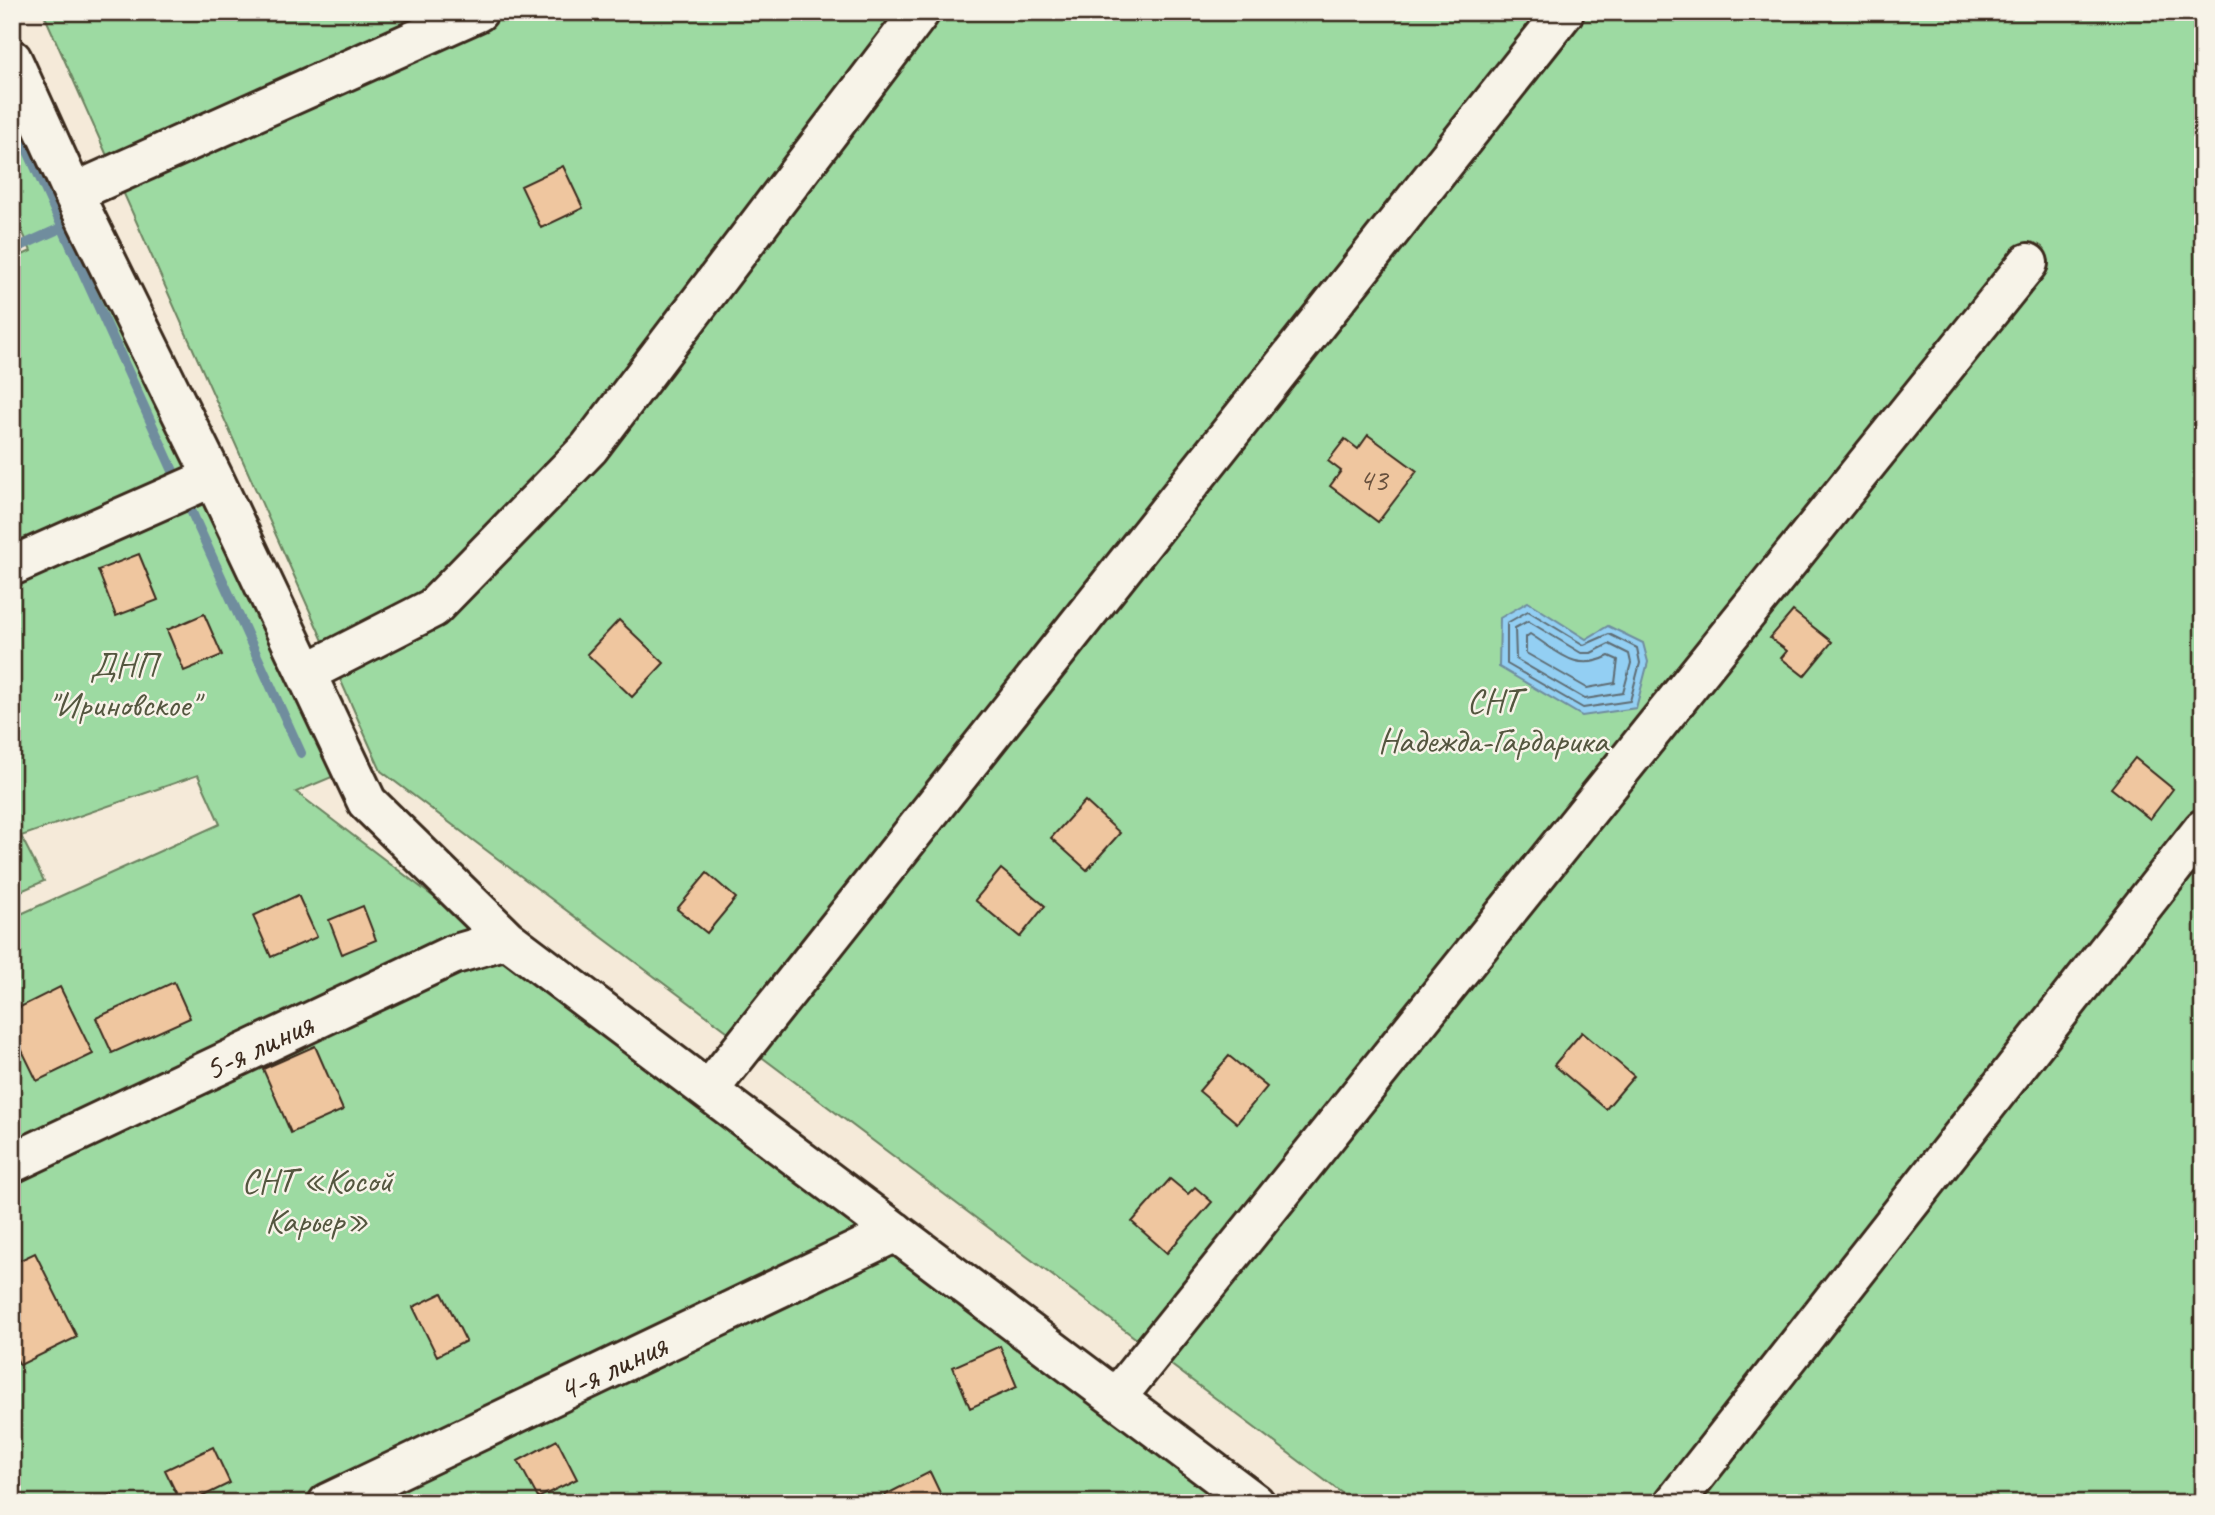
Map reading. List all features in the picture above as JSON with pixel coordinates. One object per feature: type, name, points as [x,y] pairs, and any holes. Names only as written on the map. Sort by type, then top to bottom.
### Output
[{"type":"street","points":[[73,193],[478,12]]},
{"type":"street","points":[[306,673],[433,608],[589,448],[920,12]]},
{"type":"street","points":[[709,1090],[1564,12]]},
{"type":"street","points":[[12,59],[73,193],[367,802],[508,939],[1255,1503]]},
{"type":"street","points":[[1116,1398],[2028,263]]},
{"type":"street","points":[[12,566],[212,477]]},
{"type":"street","points":[[1674,1503],[2203,829]]},
{"type":"street","name":"5-я линия","points":[[12,1163],[452,955],[508,939]]},
{"type":"street","name":"4-я линия","points":[[328,1503],[896,1232]]},
{"type":"green space","name":"СНТ Надежда-Гардарика","points":[[43,12],[2203,12],[2203,1503],[1355,1503],[381,771]]},
{"type":"green space","name":"СНТ «Косой Карьер»","points":[[12,28],[306,673],[339,774],[296,792],[1228,1503],[12,1503],[12,918],[220,824],[198,775],[21,836],[44,881],[12,895],[12,260],[31,251],[12,208]]},
{"type":"water","points":[[1528,602],[1586,639],[1608,626],[1643,643],[1648,662],[1636,708],[1582,716],[1499,667],[1500,618]]},
{"type":"building","points":[[563,166],[583,208],[541,228],[521,186]]},
{"type":"building","points":[[1368,435],[1417,471],[1378,522],[1330,486],[1341,471],[1328,461],[1345,439],[1358,449]]},
{"type":"building","points":[[139,554],[158,600],[116,616],[98,570]]},
{"type":"building","points":[[1793,611],[1832,642],[1804,676],[1781,658],[1787,651],[1770,638]]},
{"type":"building","points":[[204,614],[222,655],[184,671],[167,630]]},
{"type":"building","points":[[619,620],[664,663],[632,697],[587,654]]},
{"type":"building","points":[[2135,758],[2173,789],[2150,819],[2111,788]]},
{"type":"building","points":[[1085,801],[1120,833],[1087,870],[1051,838]]},
{"type":"building","points":[[1001,869],[1045,906],[1020,937],[975,900]]},
{"type":"building","points":[[707,873],[736,898],[707,933],[677,909]]},
{"type":"building","points":[[298,895],[317,937],[271,957],[253,916]]},
{"type":"building","points":[[363,906],[376,940],[342,954],[329,920]]},
{"type":"building","points":[[174,982],[190,1018],[112,1053],[96,1018]]},
{"type":"building","points":[[60,987],[93,1054],[37,1081],[12,1030],[12,1011]]},
{"type":"building","points":[[1582,1032],[1634,1076],[1606,1109],[1554,1065]]},
{"type":"building","points":[[315,1046],[343,1110],[291,1133],[263,1069]]},
{"type":"building","points":[[1229,1056],[1267,1087],[1237,1123],[1199,1091]]},
{"type":"building","points":[[1170,1179],[1188,1194],[1195,1187],[1212,1202],[1167,1253],[1132,1222]]},
{"type":"building","points":[[35,1253],[77,1337],[20,1365],[12,1351],[12,1264]]},
{"type":"building","points":[[442,1293],[466,1341],[437,1356],[413,1307]]},
{"type":"building","points":[[1000,1346],[1017,1387],[970,1408],[953,1367]]},
{"type":"building","points":[[557,1440],[577,1479],[538,1498],[518,1461]]},
{"type":"building","points":[[213,1447],[230,1483],[189,1503],[181,1503],[165,1470]]},
{"type":"building","points":[[930,1472],[941,1495],[925,1503],[889,1503],[885,1495]]},
{"type":"building","points":[[112,1494],[116,1503],[93,1503]]},
{"type":"waterway","points":[[12,116],[301,753]]},
{"type":"waterway","points":[[12,250],[63,227]]},
{"type":"park label","name":"ДНП \"Ириновское\"","points":[[123,684]]}]
